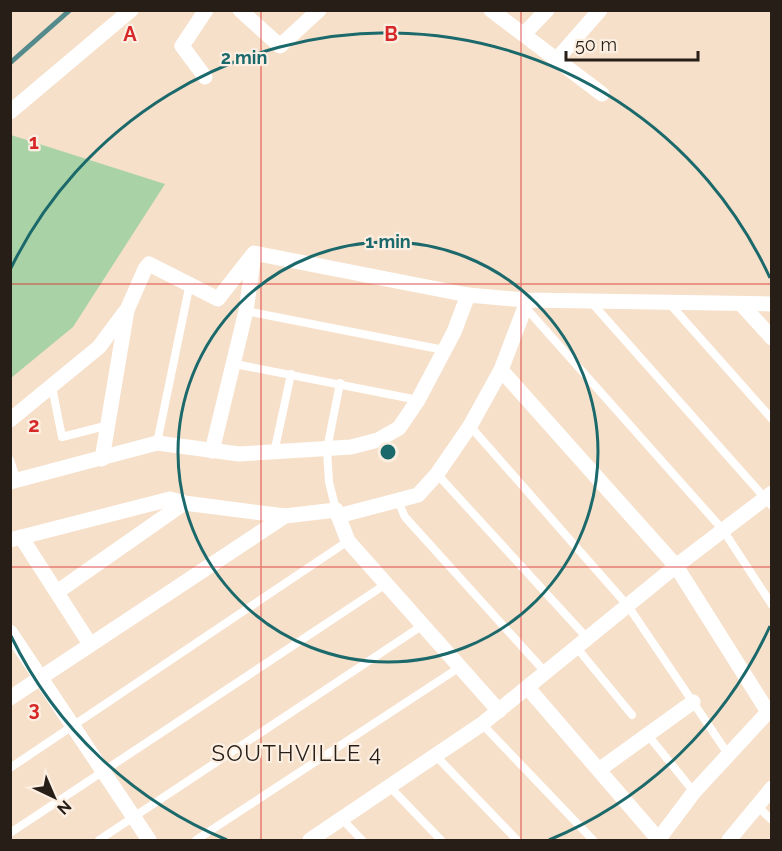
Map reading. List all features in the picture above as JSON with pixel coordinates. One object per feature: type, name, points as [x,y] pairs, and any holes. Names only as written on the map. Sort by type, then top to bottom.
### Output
[{"type":"street","points":[[10,112],[130,10]]},
{"type":"street","points":[[205,77],[182,46],[206,10]]},
{"type":"street","points":[[240,10],[280,46],[318,10]]},
{"type":"street","points":[[491,10],[525,33],[602,94]]},
{"type":"street","points":[[525,33],[547,10]]},
{"type":"street","points":[[557,59],[600,10]]},
{"type":"street","points":[[10,420],[99,347],[127,310],[149,264],[218,299],[255,253]]},
{"type":"street","points":[[255,253],[525,304],[591,302],[771,304]]},
{"type":"street","points":[[212,451],[235,364],[255,253]]},
{"type":"street","points":[[14,481],[157,443],[239,454],[351,447],[378,440],[399,428],[418,400],[444,350],[468,295]]},
{"type":"street","points":[[90,644],[57,592],[16,539],[165,499],[285,516],[337,513],[418,495],[437,474],[470,426],[501,370],[525,304]]},
{"type":"street","points":[[742,305],[771,338]]},
{"type":"street","points":[[102,459],[127,310]]},
{"type":"street","points":[[501,370],[676,566],[770,713],[728,754],[694,792],[658,840],[600,769],[528,688]]},
{"type":"street","points":[[310,840],[482,724],[676,566],[723,530],[770,499]]},
{"type":"street","points":[[57,592],[184,503]]},
{"type":"street","points":[[337,513],[348,541],[499,711]]},
{"type":"street","points":[[10,698],[285,516]]},
{"type":"street","points":[[10,632],[148,840]]},
{"type":"street","points":[[600,769],[693,702]]},
{"type":"street","points":[[729,840],[771,788]]},
{"type":"lane","points":[[157,443],[190,283]]},
{"type":"lane","points":[[591,302],[770,499]]},
{"type":"lane","points":[[668,302],[771,419]]},
{"type":"lane","points":[[525,304],[723,530],[771,605]]},
{"type":"lane","points":[[246,311],[444,350]]},
{"type":"lane","points":[[235,364],[418,400]]},
{"type":"lane","points":[[274,453],[291,374]]},
{"type":"lane","points":[[337,513],[329,482],[327,449],[340,383]]},
{"type":"lane","points":[[52,387],[62,437],[109,425]]},
{"type":"lane","points":[[470,426],[628,606],[728,754]]},
{"type":"lane","points":[[10,460],[14,481]]},
{"type":"lane","points":[[437,474],[583,643],[632,715]]},
{"type":"lane","points":[[398,501],[405,517],[546,673]]},
{"type":"lane","points":[[10,768],[73,728],[348,541]]},
{"type":"lane","points":[[10,833],[386,584]]},
{"type":"lane","points":[[99,840],[423,625]]},
{"type":"lane","points":[[196,840],[460,667]]},
{"type":"lane","points":[[482,724],[593,840]]},
{"type":"lane","points":[[647,734],[694,792]]},
{"type":"lane","points":[[436,756],[516,840]]},
{"type":"lane","points":[[390,787],[441,840]]},
{"type":"lane","points":[[757,806],[771,820]]},
{"type":"lane","points":[[342,819],[362,840]]},
{"type":"green space","points":[[11,135],[165,184],[73,327],[11,378]]},
{"type":"waterway","points":[[10,63],[70,10]]},
{"type":"district","name":"SOUTHVILLE 4","points":[[297,753]]}]
